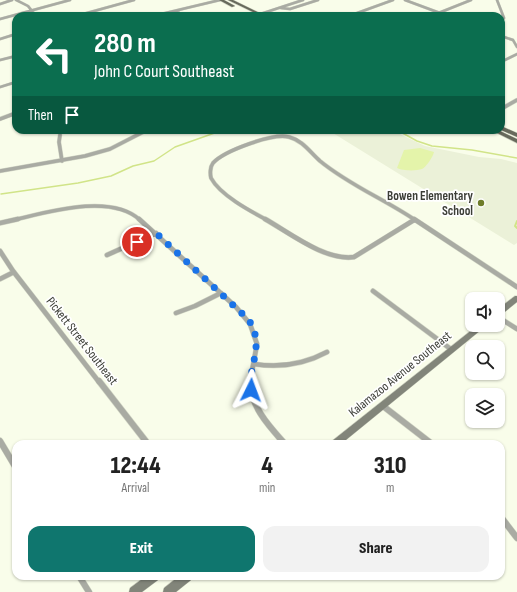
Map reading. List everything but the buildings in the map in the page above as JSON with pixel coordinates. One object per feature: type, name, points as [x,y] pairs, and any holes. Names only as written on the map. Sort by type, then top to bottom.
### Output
[{"type":"main road","points":[[220,0],[246,12]]},
{"type":"main road","points":[[230,0],[256,12]]},
{"type":"main road","points":[[505,130],[517,135]]},
{"type":"main road","points":[[502,134],[517,141]]},
{"type":"main road","points":[[505,307],[517,298]]},
{"type":"main road","name":"Kalamazoo Avenue Southeast","points":[[340,440],[474,332]]},
{"type":"main road","points":[[134,592],[149,580]]},
{"type":"main road","points":[[168,592],[182,580]]},
{"type":"street","points":[[0,4],[12,0]]},
{"type":"street","points":[[16,0],[32,10]]},
{"type":"street","points":[[26,12],[70,0]]},
{"type":"street","points":[[90,12],[134,0]]},
{"type":"street","points":[[177,12],[220,0]]},
{"type":"street","points":[[270,12],[303,0]]},
{"type":"street","points":[[280,8],[290,9],[318,0]]},
{"type":"street","points":[[360,12],[393,0]]},
{"type":"street","points":[[405,0],[436,12]]},
{"type":"street","points":[[441,12],[471,0]]},
{"type":"street","points":[[497,0],[501,12]]},
{"type":"street","points":[[0,20],[12,16]]},
{"type":"street","points":[[0,39],[12,35]]},
{"type":"street","points":[[505,37],[513,40],[517,47]]},
{"type":"street","points":[[505,60],[517,54]]},
{"type":"street","points":[[0,60],[12,57]]},
{"type":"street","points":[[0,87],[12,83]]},
{"type":"street","points":[[505,107],[517,100]]},
{"type":"street","points":[[0,119],[12,114]]},
{"type":"street","points":[[0,171],[85,156],[110,149],[138,134]]},
{"type":"street","points":[[60,135],[59,142],[62,161]]},
{"type":"street","points":[[414,220],[354,257],[336,257],[319,250],[251,211],[227,195],[215,183],[211,177],[210,170],[212,164],[217,160],[247,146],[273,136],[289,137],[305,146],[336,174],[380,198],[414,220],[517,287]]},
{"type":"street","points":[[0,223],[81,207],[116,207],[136,216],[248,319],[255,331],[257,343],[250,381],[254,401],[262,418],[281,440]]},
{"type":"street","points":[[107,255],[156,233]]},
{"type":"street","name":"Pickett Street Southeast","points":[[0,251],[14,272],[145,440]]},
{"type":"street","points":[[0,279],[14,272]]},
{"type":"street","points":[[373,291],[452,350]]},
{"type":"street","points":[[176,313],[195,306],[221,293]]},
{"type":"street","points":[[505,321],[517,329]]},
{"type":"street","points":[[254,364],[276,367],[290,366],[308,362],[327,352]]},
{"type":"street","points":[[383,406],[427,440]]},
{"type":"street","points":[[0,441],[12,461]]},
{"type":"street","points":[[505,522],[517,538]]},
{"type":"street","points":[[82,580],[89,592]]},
{"type":"shaded area","name":"Bowen Elementary School","points":[[334,134],[400,134],[425,146],[517,163],[517,243],[514,245]]},
{"type":"green space","points":[[420,148],[434,152],[424,168],[420,170],[402,170],[397,168],[404,150]]},
{"type":"waterway","points":[[1,194],[78,183],[111,176],[133,166],[154,161],[175,147],[212,134]]},
{"type":"waterway","points":[[404,134],[417,141],[432,146],[472,150],[517,158]]},
{"type":"waterway","points":[[517,221],[515,226],[517,228]]},
{"type":"place","name":"Bowen Elementary School","points":[[481,203]]},
{"type":"route","points":[[137,242],[156,233],[248,319],[255,331],[257,343],[256,357],[250,378],[251,390]]}]
